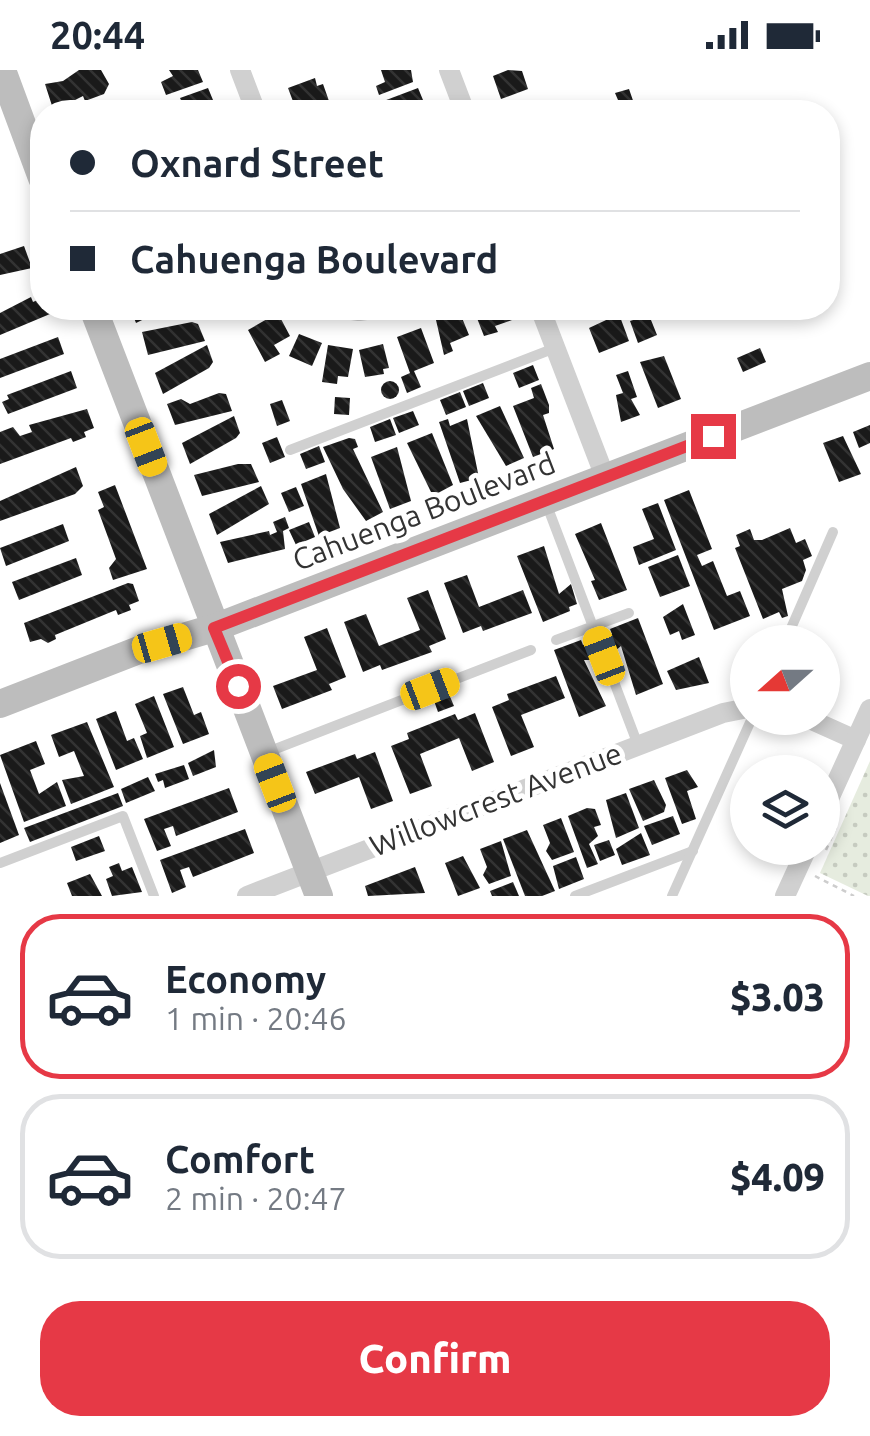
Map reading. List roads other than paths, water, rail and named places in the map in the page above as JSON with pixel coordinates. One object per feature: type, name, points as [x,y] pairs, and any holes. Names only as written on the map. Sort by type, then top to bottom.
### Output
[{"type":"main road","points":[[2,70],[30,146]]},
{"type":"main road","points":[[97,320],[314,884]]},
{"type":"main road","name":"Cahuenga Boulevard","points":[[0,704],[139,650],[214,628],[870,376]]},
{"type":"street","points":[[240,70],[251,100]]},
{"type":"street","points":[[449,70],[461,100]]},
{"type":"street","points":[[544,320],[605,477]]},
{"type":"street","points":[[840,788],[870,709]]},
{"type":"street","name":"Willowcrest Avenue","points":[[247,896],[314,884],[638,745],[730,711]]},
{"type":"street","points":[[840,733],[856,740]]},
{"type":"street","points":[[785,896],[806,865]]},
{"type":"lane","points":[[290,450],[555,348]]},
{"type":"lane","points":[[545,500],[638,745]]},
{"type":"lane","points":[[792,625],[833,532]]},
{"type":"lane","points":[[556,640],[629,612]]},
{"type":"lane","points":[[264,753],[531,650]]},
{"type":"lane","points":[[672,896],[744,735]]},
{"type":"lane","points":[[0,863],[123,816],[154,896]]},
{"type":"lane","points":[[575,896],[692,851]]}]
